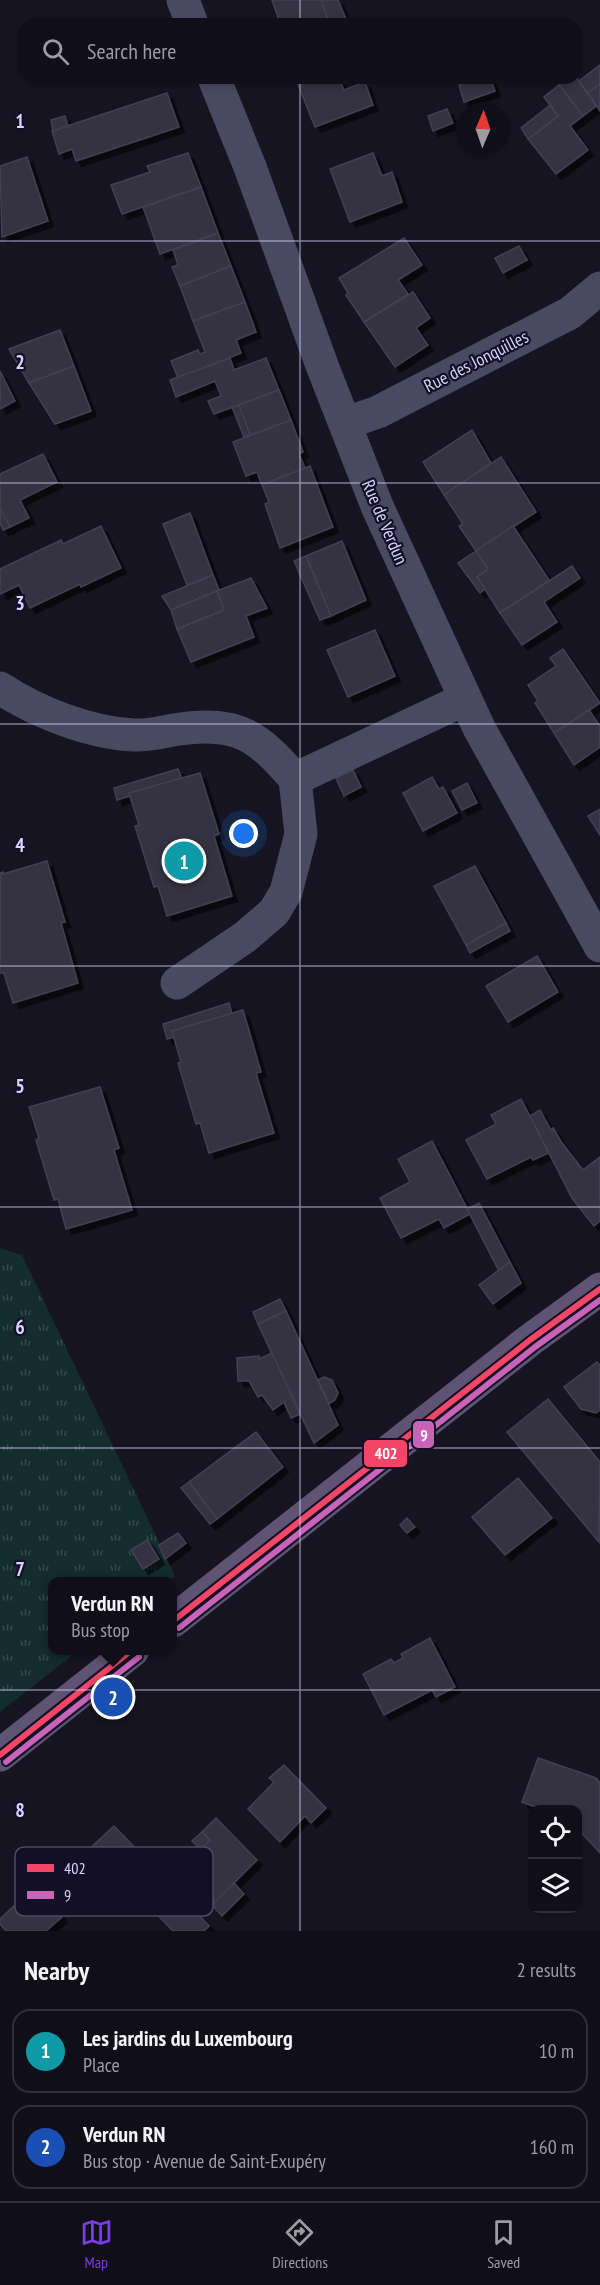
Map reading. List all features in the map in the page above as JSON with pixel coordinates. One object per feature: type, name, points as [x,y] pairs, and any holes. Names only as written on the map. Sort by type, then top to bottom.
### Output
[{"type":"main road","points":[[177,1618],[530,1340],[600,1289]]},
{"type":"main road","points":[[0,1755],[128,1655]]},
{"type":"street","points":[[183,0],[190,18]]},
{"type":"street","name":"Rue de Verdun","points":[[216,84],[250,167],[323,368],[377,506],[465,699],[600,946]]},
{"type":"street","name":"Rue des Jonquilles","points":[[346,423],[378,412],[570,313],[600,288]]},
{"type":"street","points":[[0,688],[23,703],[82,726],[135,735],[200,726],[231,729],[250,737],[270,750],[295,778],[301,834],[286,892],[274,912],[245,937],[177,983]]},
{"type":"street","points":[[295,778],[465,699]]},
{"type":"green space","points":[[0,1248],[22,1255],[175,1576],[48,1577],[48,1655],[73,1655],[0,1712]]},
{"type":"building","points":[[272,0],[321,0],[328,18],[278,18]]},
{"type":"building","points":[[321,0],[338,0],[346,18],[328,18]]},
{"type":"building","points":[[600,65],[600,84],[588,93],[581,84],[582,79]]},
{"type":"building","points":[[298,84],[342,84],[344,90],[366,84],[373,105],[315,127]]},
{"type":"building","points":[[492,84],[495,91],[464,102],[459,85]]},
{"type":"building","points":[[581,84],[596,106],[583,116],[559,85]]},
{"type":"building","points":[[600,84],[600,111],[588,93]]},
{"type":"building","points":[[559,85],[583,116],[570,126],[588,150],[556,174],[528,139],[558,116],[544,97]]},
{"type":"building","points":[[167,93],[179,127],[76,161],[72,149],[59,154],[52,131]]},
{"type":"building","points":[[550,105],[558,116],[528,139],[521,128]]},
{"type":"building","points":[[447,109],[453,123],[433,131],[428,116]]},
{"type":"building","points":[[65,116],[68,126],[53,131],[51,120]]},
{"type":"building","points":[[188,153],[201,187],[122,214],[111,185],[150,172],[147,166]]},
{"type":"building","points":[[373,153],[382,176],[392,172],[402,202],[350,222],[330,169]]},
{"type":"building","points":[[27,157],[48,221],[2,237],[0,166]]},
{"type":"building","points":[[201,187],[218,233],[160,254],[143,207]]},
{"type":"building","points":[[218,233],[231,266],[180,286],[172,267],[178,265],[173,250]]},
{"type":"building","points":[[404,238],[422,265],[398,280],[408,294],[364,322],[346,295],[348,293],[339,278]]},
{"type":"building","points":[[519,246],[527,260],[503,273],[495,258]]},
{"type":"building","points":[[231,266],[245,302],[193,321],[180,286]]},
{"type":"building","points":[[413,292],[430,318],[416,328],[428,345],[395,367],[364,322]]},
{"type":"building","points":[[245,302],[256,332],[236,340],[241,353],[178,378],[171,361],[198,350],[200,354],[205,352],[193,321]]},
{"type":"building","points":[[60,330],[74,366],[29,383],[9,349]]},
{"type":"building","points":[[230,358],[234,370],[266,358],[279,390],[214,414],[208,401],[221,396],[215,381],[176,397],[170,380]]},
{"type":"building","points":[[74,366],[91,411],[55,424],[29,383]]},
{"type":"building","points":[[0,371],[15,401],[0,409]]},
{"type":"building","points":[[279,390],[291,420],[250,435],[239,405]]},
{"type":"building","points":[[239,405],[250,435],[244,437],[232,407]]},
{"type":"building","points":[[291,420],[303,452],[299,454],[305,468],[262,485],[257,472],[246,476],[233,442]]},
{"type":"building","points":[[472,430],[491,463],[444,495],[423,462]]},
{"type":"building","points":[[43,454],[57,482],[20,500],[29,518],[10,527],[0,510],[0,474]]},
{"type":"building","points":[[501,457],[536,512],[476,551],[459,526],[463,524],[444,495]]},
{"type":"building","points":[[310,466],[333,527],[280,548],[265,504],[269,502],[262,485]]},
{"type":"building","points":[[1,509],[10,527],[3,530],[0,523]]},
{"type":"building","points":[[190,513],[213,575],[187,585],[163,524]]},
{"type":"building","points":[[101,526],[121,568],[81,587],[80,584],[30,608],[19,585],[0,594],[0,569],[61,540],[63,544]]},
{"type":"building","points":[[513,526],[549,580],[500,613],[477,577],[488,569],[476,551]]},
{"type":"building","points":[[342,541],[366,600],[331,616],[306,556]]},
{"type":"building","points":[[476,551],[488,569],[477,577],[485,589],[480,593],[458,563]]},
{"type":"building","points":[[306,556],[331,616],[320,620],[294,561]]},
{"type":"building","points":[[572,566],[580,578],[544,602],[557,622],[522,645],[500,613]]},
{"type":"building","points":[[213,575],[219,590],[171,610],[162,596]]},
{"type":"building","points":[[251,578],[267,608],[246,616],[254,637],[191,662],[177,629],[224,610],[217,591]]},
{"type":"building","points":[[217,591],[224,610],[177,629],[171,610]]},
{"type":"building","points":[[375,630],[395,676],[348,697],[327,650]]},
{"type":"building","points":[[563,649],[600,703],[554,733],[535,703],[538,701],[528,685],[556,666],[550,658]]},
{"type":"building","points":[[589,710],[600,726],[600,747],[574,765],[554,733]]},
{"type":"building","points":[[178,769],[182,779],[129,793],[130,796],[117,800],[114,788]]},
{"type":"building","points":[[353,770],[361,787],[344,796],[336,778]]},
{"type":"building","points":[[200,773],[219,834],[214,836],[232,896],[167,916],[158,886],[154,887],[135,826],[139,825],[129,793]]},
{"type":"building","points":[[432,777],[439,789],[443,787],[457,813],[423,831],[403,793]]},
{"type":"building","points":[[467,783],[477,803],[462,810],[452,791]]},
{"type":"building","points":[[600,809],[600,835],[588,816]]},
{"type":"building","points":[[47,861],[65,922],[61,923],[78,983],[13,1003],[4,973],[0,973],[0,873]]},
{"type":"building","points":[[475,866],[506,923],[466,945],[434,886]]},
{"type":"building","points":[[506,923],[510,931],[470,953],[466,945]]},
{"type":"building","points":[[537,956],[558,992],[508,1022],[486,986]]},
{"type":"building","points":[[229,1003],[232,1014],[172,1031],[174,1037],[167,1039],[163,1024]]},
{"type":"building","points":[[243,1010],[261,1072],[256,1073],[274,1133],[209,1153],[200,1123],[196,1124],[178,1063],[181,1062],[172,1031]]},
{"type":"building","points":[[100,1087],[119,1148],[114,1150],[132,1210],[66,1229],[58,1199],[54,1200],[36,1140],[39,1138],[29,1107]]},
{"type":"building","points":[[521,1099],[549,1153],[533,1160],[531,1157],[487,1179],[466,1140],[496,1124],[491,1115]]},
{"type":"building","points":[[540,1110],[551,1130],[553,1128],[583,1170],[600,1157],[600,1221],[594,1226],[572,1198],[530,1116]]},
{"type":"building","points":[[432,1141],[470,1214],[444,1228],[439,1219],[401,1238],[380,1198],[410,1182],[398,1159]]},
{"type":"building","points":[[479,1203],[510,1262],[499,1271],[467,1209]]},
{"type":"building","points":[[510,1262],[521,1283],[493,1304],[479,1285]]},
{"type":"building","points":[[280,1299],[286,1311],[258,1324],[253,1312]]},
{"type":"building","points":[[286,1311],[338,1425],[314,1443],[258,1324]]},
{"type":"building","points":[[272,1353],[300,1414],[291,1418],[284,1402],[273,1410],[262,1395],[258,1397],[249,1381],[238,1381],[237,1358],[259,1356],[259,1359]]},
{"type":"building","points":[[597,1362],[600,1365],[600,1410],[596,1413],[581,1409],[564,1387]]},
{"type":"building","points":[[324,1377],[332,1380],[338,1393],[335,1400],[329,1404],[318,1380]]},
{"type":"building","points":[[548,1399],[600,1462],[599,1542],[507,1432]]},
{"type":"building","points":[[256,1432],[283,1467],[217,1519],[189,1482]]},
{"type":"building","points":[[518,1478],[552,1518],[505,1555],[472,1517]]},
{"type":"building","points":[[189,1482],[217,1519],[210,1524],[181,1488]]},
{"type":"building","points":[[407,1518],[415,1527],[407,1533],[400,1525]]},
{"type":"building","points":[[178,1533],[186,1543],[165,1559],[159,1545]]},
{"type":"building","points":[[147,1540],[159,1559],[143,1569],[131,1550]]},
{"type":"building","points":[[430,1638],[455,1687],[436,1697],[432,1690],[384,1715],[363,1674],[391,1659],[394,1663],[403,1658],[401,1654]]},
{"type":"building","points":[[538,1758],[596,1778],[600,1783],[600,1853],[582,1833],[582,1805],[530,1805],[522,1802]]},
{"type":"building","points":[[284,1765],[326,1808],[311,1823],[305,1816],[280,1842],[248,1809],[274,1782],[269,1778]]},
{"type":"building","points":[[216,1818],[257,1860],[213,1904],[213,1847],[203,1847],[210,1840],[202,1832]]},
{"type":"building","points":[[114,1826],[134,1847],[91,1847]]},
{"type":"building","points":[[202,1832],[210,1840],[204,1847],[198,1847],[192,1841]]},
{"type":"building","points":[[234,1883],[244,1894],[222,1916],[213,1904]]},
{"type":"building","points":[[15,1905],[15,1916],[62,1917],[46,1931],[6,1931],[0,1924],[0,1919]]},
{"type":"building","points":[[159,1916],[200,1916],[209,1926],[204,1931],[173,1931]]},
{"type":"transit line","name":"402","points":[[177,1618],[530,1340],[600,1289]]},
{"type":"transit line","name":"9","points":[[179,1628],[535,1347],[600,1300]]},
{"type":"transit line","name":"402","points":[[0,1755],[126,1655]]},
{"type":"transit line","name":"9","points":[[6,1762],[139,1657]]},
{"type":"place","name":"Les jardins du Luxembourg","points":[[184,861]]},
{"type":"place","name":"Verdun RN","points":[[113,1697]]}]
